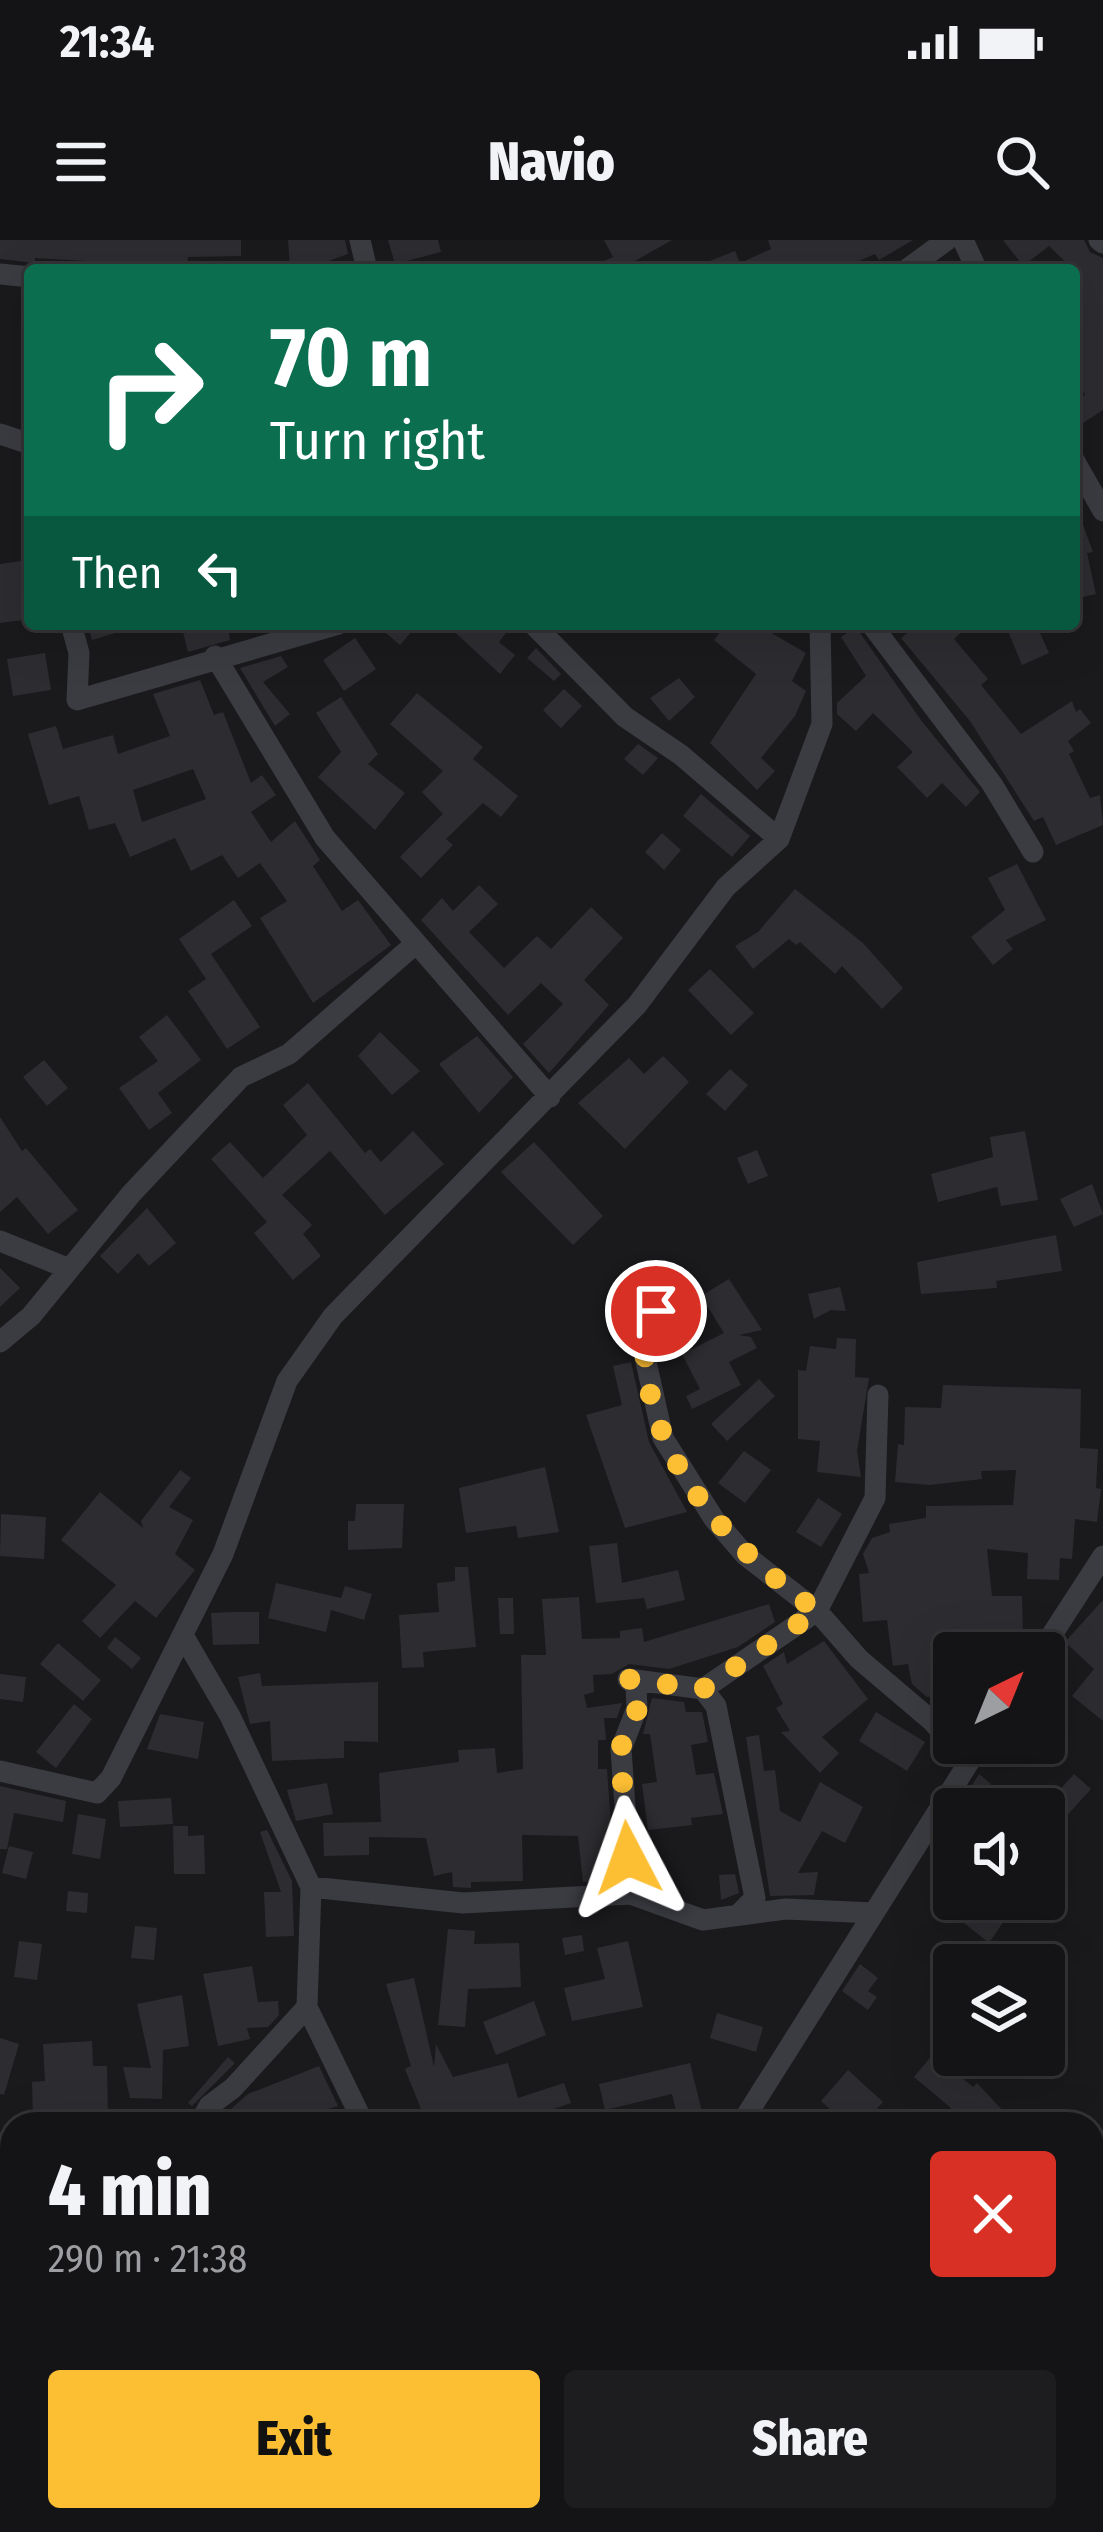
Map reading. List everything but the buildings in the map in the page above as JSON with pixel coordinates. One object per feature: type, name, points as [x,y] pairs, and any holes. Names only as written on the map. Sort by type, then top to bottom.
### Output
[{"type":"street","points":[[914,264],[946,240]]},
{"type":"street","points":[[1080,471],[1103,511]]},
{"type":"street","points":[[73,630],[79,653],[77,700],[316,630]]},
{"type":"street","points":[[539,630],[625,717],[681,754],[779,839]]},
{"type":"street","points":[[0,1771],[97,1793],[111,1778],[230,1536],[287,1381],[347,1300],[637,1005],[726,887],[779,839],[823,724],[820,630]]},
{"type":"street","points":[[876,630],[992,784],[1033,852]]},
{"type":"street","points":[[215,656],[325,838],[550,1097]]},
{"type":"street","points":[[0,1342],[31,1316],[67,1268],[241,1077],[289,1054],[414,945]]},
{"type":"street","points":[[0,1240],[67,1268]]},
{"type":"street","points":[[656,1311],[644,1353],[663,1438],[714,1520],[745,1555],[817,1611],[859,1659],[933,1722]]},
{"type":"street","points":[[631,1894],[620,1749],[638,1708],[636,1685],[628,1679],[703,1689],[817,1611],[874,1498],[878,1395]]},
{"type":"street","points":[[1054,1632],[1103,1556]]},
{"type":"street","points":[[184,1637],[230,1716],[311,1887],[307,2007],[358,2112]]},
{"type":"street","points":[[703,1689],[716,1706],[755,1898],[740,1913]]},
{"type":"street","points":[[749,2112],[967,1764]]},
{"type":"street","points":[[311,1887],[463,1903],[631,1894],[703,1920],[740,1913],[873,1913]]},
{"type":"street","points":[[205,2112],[307,2007]]},
{"type":"route","points":[[628,1858],[620,1749],[638,1708],[636,1685],[628,1679],[703,1689],[817,1611],[745,1555],[714,1520],[663,1438],[644,1353],[656,1311]]}]
